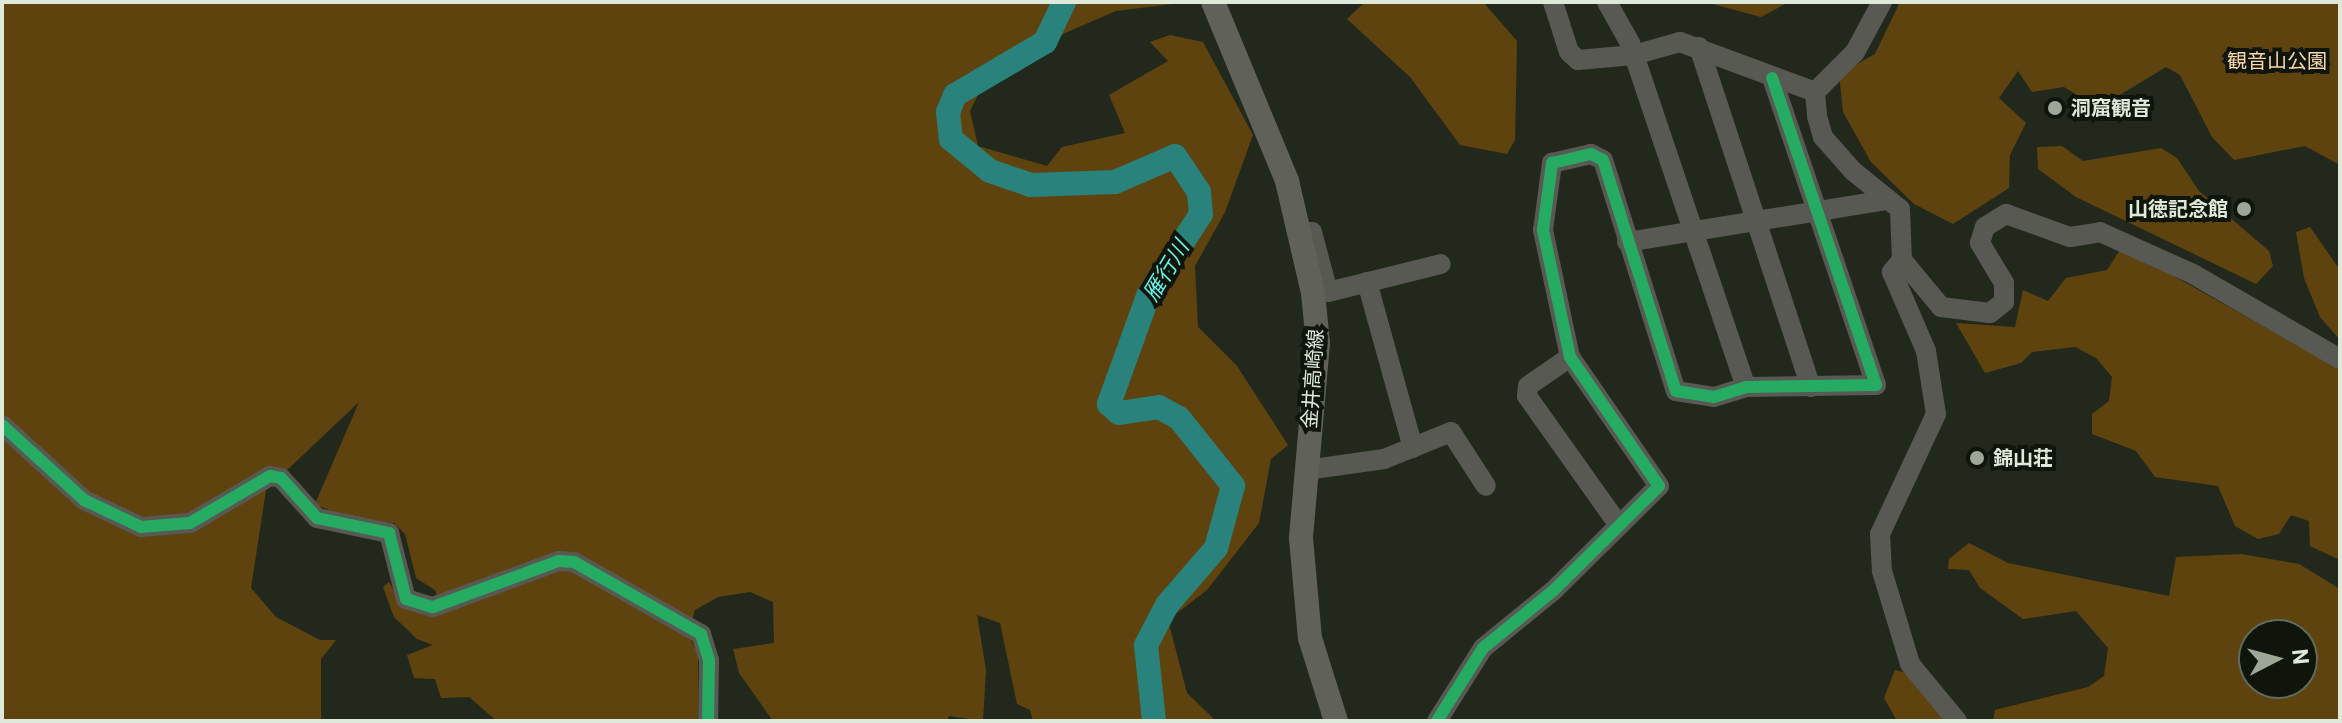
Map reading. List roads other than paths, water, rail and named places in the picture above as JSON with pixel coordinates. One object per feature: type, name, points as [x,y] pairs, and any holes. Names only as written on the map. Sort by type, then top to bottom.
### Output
[{"type":"main road","name":"金井高崎線","points":[[1213,2],[1267,127],[1300,234],[1318,343],[1306,470],[1304,596],[1310,638],[1336,721]]},
{"type":"street","points":[[1553,2],[1574,59],[1634,55],[1674,41],[1699,47],[1772,78],[1815,92]]},
{"type":"street","points":[[1607,2],[1634,55],[1746,387]]},
{"type":"street","points":[[1815,92],[1855,52],[1882,2]]},
{"type":"street","points":[[1699,47],[1811,387]]},
{"type":"street","points":[[1437,721],[1483,648],[1553,591],[1618,524],[1657,491],[1658,481],[1570,357],[1543,230],[1552,163],[1601,156],[1676,391],[1714,397],[1746,387],[1872,387],[1878,382],[1821,211],[1772,78]]},
{"type":"street","points":[[1815,92],[1823,137],[1886,200],[1900,209],[1902,260],[1941,307],[1990,313],[2007,293],[1980,243],[1997,216],[2018,216],[2070,237],[2100,232],[2193,274],[2340,359]]},
{"type":"street","points":[[1627,242],[1886,200]]},
{"type":"street","points":[[1300,234],[1312,232],[1328,292],[1441,264]]},
{"type":"street","points":[[1902,260],[1892,272],[1926,351],[1936,414],[1880,534],[1882,571],[1910,664],[1957,721]]},
{"type":"street","points":[[1367,282],[1413,448]]},
{"type":"street","points":[[1570,357],[1528,386],[1527,396],[1618,524]]},
{"type":"street","points":[[2,425],[73,493],[141,527],[190,523],[270,476],[281,478],[317,518],[389,533],[406,599],[433,607],[559,561],[574,562],[701,634],[709,660],[708,721]]},
{"type":"street","points":[[1306,470],[1384,459],[1451,432],[1486,486]]},
{"type":"waterway","name":"雁行川","points":[[1064,2],[1045,42],[955,95],[948,112],[951,139],[990,171],[1031,185],[1115,182],[1175,156],[1199,192],[1201,214],[1148,296],[1109,404],[1119,413],[1159,407],[1179,418],[1233,486],[1216,548],[1167,605],[1146,645],[1154,721]]},
{"type":"place","name":"洞窟観音","points":[[2055,108]]},
{"type":"place","name":"山徳記念館","points":[[2244,209]]},
{"type":"place","name":"錦山荘","points":[[1977,458]]},
{"type":"park label","name":"観音山公園","points":[[2277,61]]}]
